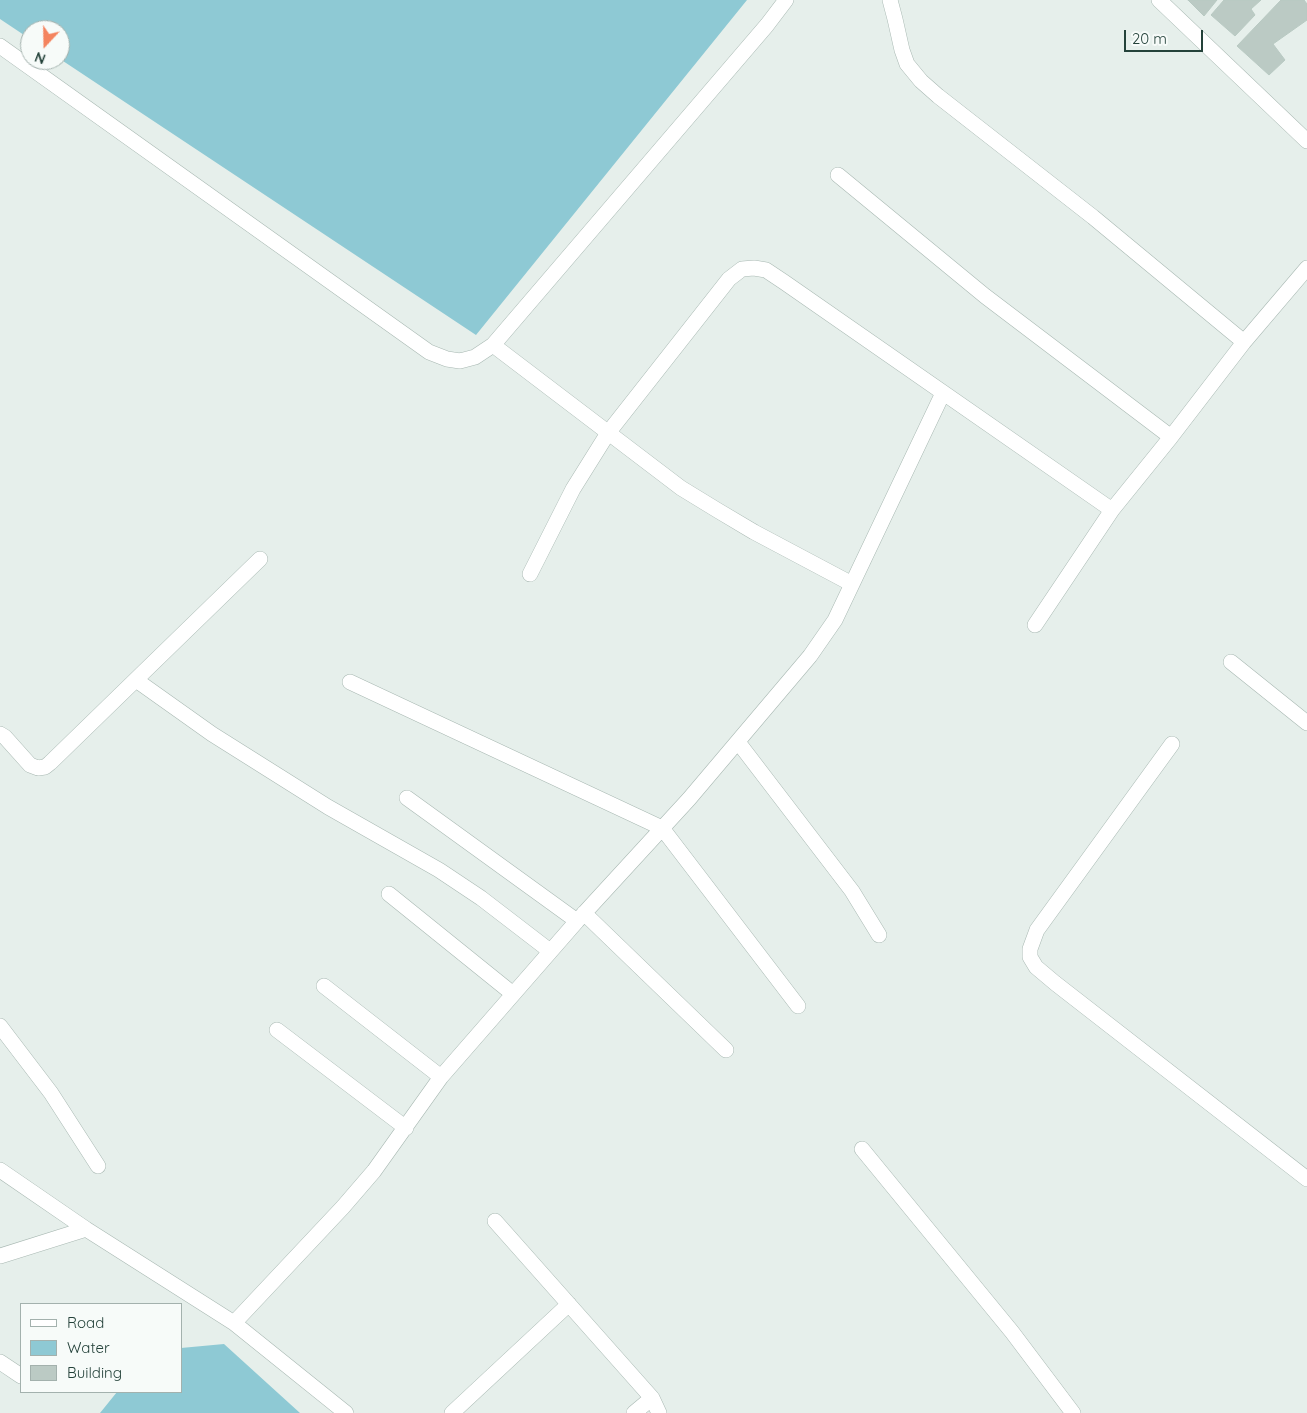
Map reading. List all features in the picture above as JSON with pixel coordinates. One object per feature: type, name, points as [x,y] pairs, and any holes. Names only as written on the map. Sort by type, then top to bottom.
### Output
[{"type":"street","points":[[0,46],[429,352],[447,359],[460,361],[475,357],[493,345],[761,32],[786,0]]},
{"type":"street","points":[[890,0],[907,64],[921,81],[1093,217],[1244,342]]},
{"type":"street","points":[[1159,0],[1307,140]]},
{"type":"street","points":[[838,175],[985,296],[1171,437]]},
{"type":"street","points":[[1035,625],[1112,510],[1244,342],[1307,268]]},
{"type":"street","points":[[530,574],[573,489],[608,433],[729,279],[742,269],[766,270],[1112,510]]},
{"type":"street","points":[[493,345],[681,488],[716,510],[852,584]]},
{"type":"street","points":[[234,1323],[343,1207],[374,1171],[442,1077],[580,917],[738,742],[810,656],[835,620],[943,393]]},
{"type":"street","points":[[0,734],[5,737],[30,765],[38,768],[45,767],[260,559]]},
{"type":"street","points":[[1231,662],[1307,723]]},
{"type":"street","points":[[136,680],[212,734],[328,807],[446,874],[481,898],[550,951]]},
{"type":"street","points":[[350,682],[662,828],[798,1006]]},
{"type":"street","points":[[738,742],[852,891],[879,935]]},
{"type":"street","points":[[1172,744],[1037,930],[1030,949],[1030,957],[1036,967],[1055,983],[1307,1179]]},
{"type":"street","points":[[407,798],[580,917],[726,1050]]},
{"type":"street","points":[[389,894],[513,994]]},
{"type":"street","points":[[324,986],[442,1077]]},
{"type":"street","points":[[0,1026],[51,1093],[98,1166]]},
{"type":"street","points":[[277,1030],[406,1128]]},
{"type":"street","points":[[862,1149],[1012,1332],[1073,1413]]},
{"type":"street","points":[[0,1170],[86,1229],[234,1323],[346,1413]]},
{"type":"street","points":[[494,1221],[652,1398],[659,1413]]},
{"type":"street","points":[[0,1256],[86,1229]]},
{"type":"street","points":[[452,1413],[569,1304]]},
{"type":"street","points":[[0,1362],[20,1375]]},
{"type":"street","points":[[634,1413],[652,1398]]},
{"type":"water","points":[[0,0],[747,0],[476,335],[70,66],[70,20],[20,20],[20,32],[0,19]]},
{"type":"water","points":[[224,1344],[300,1413],[100,1413],[116,1393],[182,1393],[182,1348]]},
{"type":"building","points":[[1188,0],[1217,0],[1204,16]]},
{"type":"building","points":[[1224,0],[1261,0],[1251,9],[1255,15],[1235,36],[1211,15]]},
{"type":"building","points":[[1281,0],[1304,0],[1307,4],[1307,20],[1273,44],[1285,60],[1269,75],[1237,46]]}]
